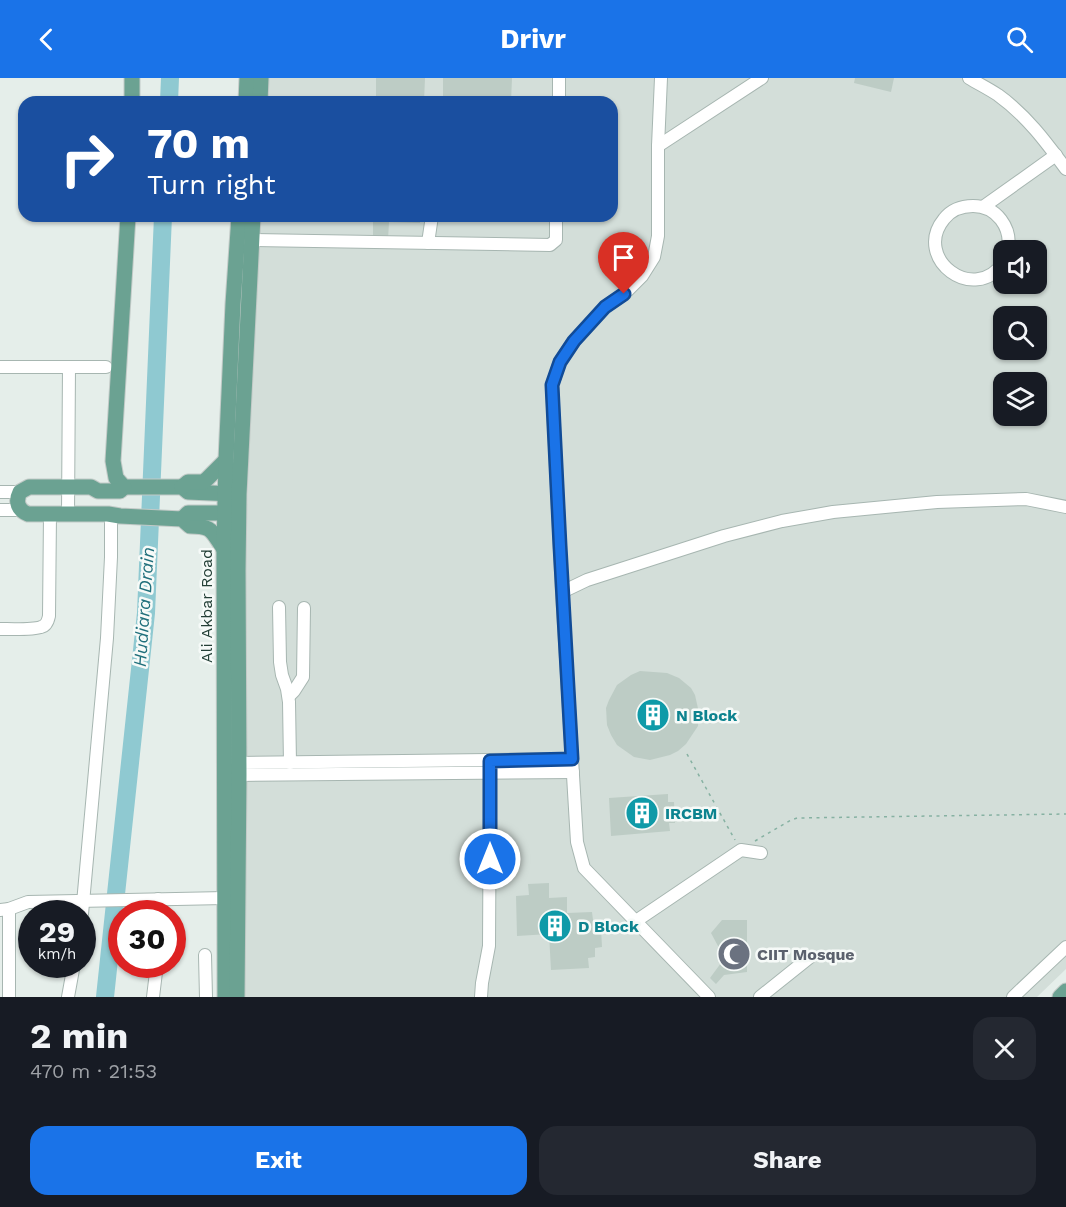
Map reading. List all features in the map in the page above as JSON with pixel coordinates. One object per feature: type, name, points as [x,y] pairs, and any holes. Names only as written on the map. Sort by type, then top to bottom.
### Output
[{"type":"main road","points":[[132,78],[132,96]]},
{"type":"main road","points":[[246,96],[247,78]]},
{"type":"main road","points":[[260,96],[261,78]]},
{"type":"main road","points":[[125,488],[116,478],[113,461],[128,222]]},
{"type":"main road","name":"Ali Akbar Road","points":[[232,494],[226,460],[238,222]]},
{"type":"main road","name":"Ali Akbar Road","points":[[237,997],[238,571],[232,494],[252,222]]},
{"type":"main road","points":[[182,488],[188,482],[202,482],[207,479],[226,460]]},
{"type":"main road","points":[[98,489],[113,461]]},
{"type":"main road","points":[[224,549],[210,530],[203,526],[190,526],[182,519],[28,514],[21,510],[17,501],[20,492],[29,488],[68,487],[120,491],[125,488],[182,488],[188,492],[232,494]]},
{"type":"main road","points":[[98,489],[112,515]]},
{"type":"main road","points":[[182,519],[188,513],[232,513]]},
{"type":"main road","name":"Ali Akbar Road","points":[[225,997],[224,549],[232,513]]},
{"type":"main road","points":[[1060,997],[1066,991]]},
{"type":"street","points":[[559,78],[559,96]]},
{"type":"street","points":[[661,78],[658,236],[654,257],[642,276],[624,294],[605,307],[574,341],[560,362],[552,385],[562,592],[577,842],[584,868],[709,997]]},
{"type":"street","points":[[658,146],[762,78]]},
{"type":"street","points":[[969,78],[998,95],[1021,115],[1045,140],[1066,169]]},
{"type":"street","points":[[983,207],[1056,155]]},
{"type":"street","points":[[993,273],[971,280],[952,273],[939,257],[936,244],[938,230],[950,213],[963,207],[977,206],[996,214],[1005,225],[1009,240]]},
{"type":"street","points":[[428,243],[431,222]]},
{"type":"street","points":[[251,240],[550,245],[556,240],[556,222]]},
{"type":"street","points":[[68,514],[69,367]]},
{"type":"street","points":[[0,368],[106,367]]},
{"type":"street","points":[[0,492],[20,492]]},
{"type":"street","points":[[562,592],[587,580],[724,536],[782,521],[833,512],[937,502],[1026,499],[1066,507]]},
{"type":"street","points":[[0,510],[21,510]]},
{"type":"street","points":[[0,629],[43,627],[48,622],[50,514]]},
{"type":"street","points":[[84,900],[107,638],[112,515]]},
{"type":"street","points":[[279,606],[280,663],[289,696],[290,763]]},
{"type":"street","points":[[289,696],[303,677],[304,608]]},
{"type":"street","points":[[238,769],[290,763],[490,766]]},
{"type":"street","points":[[481,997],[489,946],[490,766]]},
{"type":"street","points":[[238,769],[572,766]]},
{"type":"street","points":[[636,921],[741,850],[761,853]]},
{"type":"street","points":[[96,906],[154,899],[225,898]]},
{"type":"street","points":[[4,910],[9,997]]},
{"type":"street","points":[[1013,997],[1066,947]]},
{"type":"street","points":[[206,997],[200,955],[224,955]]},
{"type":"street","points":[[760,997],[810,957]]},
{"type":"street","points":[[68,997],[71,978]]},
{"type":"street","points":[[153,997],[155,978]]},
{"type":"path","points":[[687,754],[741,850],[797,818],[1066,814]]},
{"type":"shaded area","points":[[268,78],[1066,78],[1066,969],[1037,997],[244,997],[246,528],[260,222],[618,222],[618,96],[267,96]]},
{"type":"building","points":[[376,78],[425,78],[424,96],[376,96]]},
{"type":"building","points":[[443,78],[512,78],[511,96],[443,96]]},
{"type":"building","points":[[855,78],[894,78],[891,92],[854,83]]},
{"type":"building","points":[[373,222],[389,222],[388,240],[373,240]]},
{"type":"building","name":"N Block","points":[[640,671],[667,673],[679,678],[691,688],[695,695],[699,713],[698,726],[686,744],[670,755],[650,760],[634,757],[617,745],[607,725],[606,708],[617,685]]},
{"type":"building","name":"IRCBM","points":[[668,794],[668,802],[674,802],[675,823],[669,823],[670,831],[611,836],[609,798]]},
{"type":"building","name":"D Block","points":[[549,883],[549,898],[567,897],[567,913],[592,912],[594,928],[601,928],[602,947],[595,948],[595,957],[588,958],[589,968],[551,970],[549,934],[517,936],[516,896],[529,895],[528,884]]},
{"type":"building","name":"CIIT Mosque","points":[[722,920],[747,920],[747,972],[724,975],[716,984],[710,978],[721,963],[718,946],[711,933]]},
{"type":"waterway","name":"Hudiara Drain","points":[[169,96],[170,78]]},
{"type":"waterway","name":"Hudiara Drain","points":[[105,997],[146,613],[163,222]]},
{"type":"place","name":"N Block","points":[[653,715]]},
{"type":"place","name":"IRCBM","points":[[642,813]]},
{"type":"place","name":"D Block","points":[[555,926]]},
{"type":"place","name":"CIIT Mosque","points":[[734,954]]},
{"type":"route","points":[[490,859],[490,761],[572,759],[552,385],[560,362],[574,341],[605,307],[624,294]]}]
